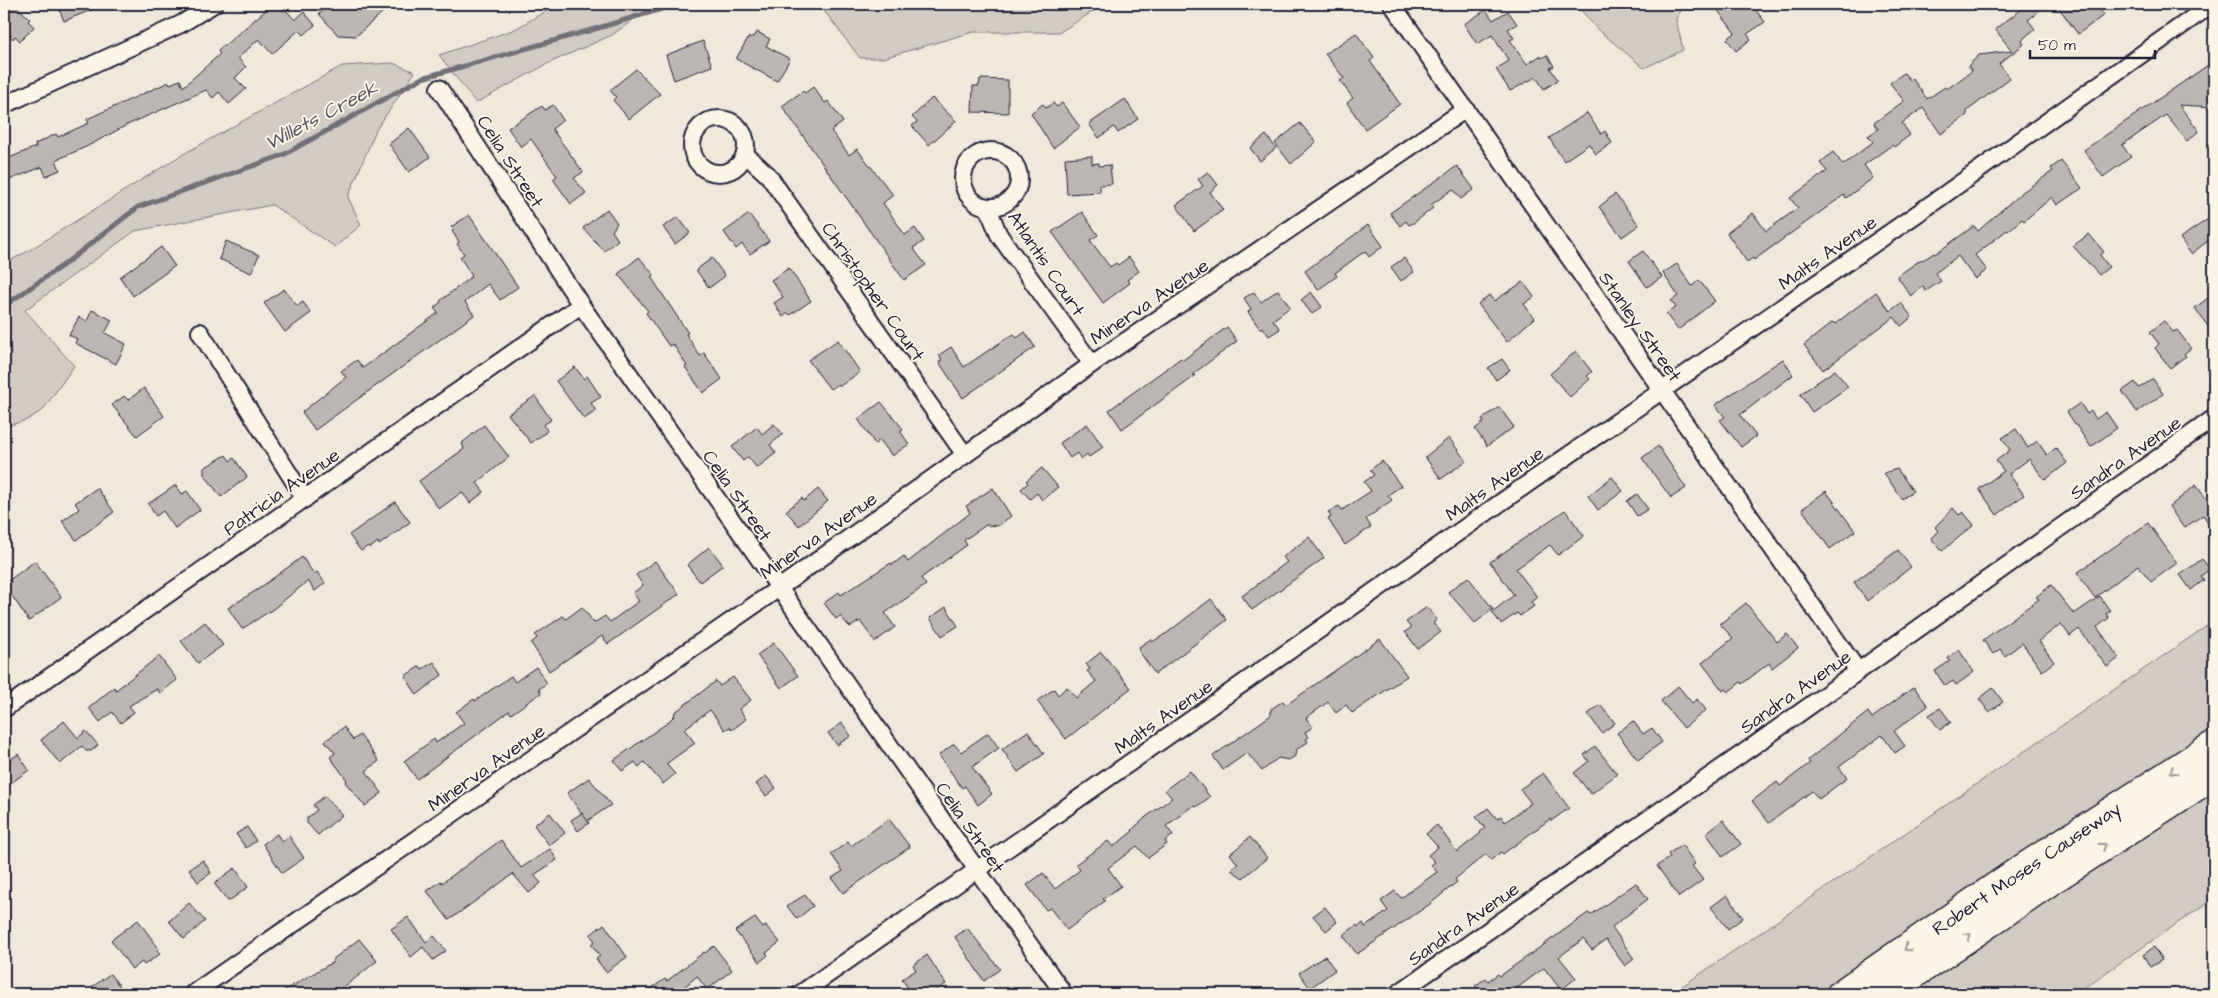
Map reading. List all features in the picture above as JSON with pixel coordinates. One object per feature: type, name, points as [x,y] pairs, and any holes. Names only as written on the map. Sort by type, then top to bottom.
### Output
[{"type":"highway","name":"Robert Moses Causeway","points":[[1841,994],[2014,874],[2214,745]]},
{"type":"highway","name":"Robert Moses Causeway","points":[[1885,994],[2047,883],[2214,775]]},
{"type":"street","points":[[4,105],[181,24],[214,4]]},
{"type":"street","name":"Stanley Street","points":[[1392,4],[1858,671]]},
{"type":"street","name":"Malts Avenue","points":[[800,994],[1661,390],[1926,208],[2212,4]]},
{"type":"street","name":"Celia Street","points":[[439,88],[581,305],[1064,994]]},
{"type":"street","name":"Minerva Avenue","points":[[192,994],[779,588],[1092,364],[1466,109]]},
{"type":"street","name":"Christopher Court","points":[[746,155],[768,175],[965,455]]},
{"type":"street","name":"Atlantis Court","points":[[988,208],[999,235],[1092,364]]},
{"type":"street","name":"Patricia Avenue","points":[[4,709],[581,305]]},
{"type":"street","points":[[200,332],[305,499]]},
{"type":"street","name":"Sandra Avenue","points":[[1396,994],[1858,671],[2214,418]]},
{"type":"shaded area","points":[[559,4],[655,4],[612,35],[549,63],[476,103],[439,55],[513,30]]},
{"type":"shaded area","points":[[819,4],[1105,4],[1060,32],[973,32],[883,58],[860,58]]},
{"type":"shaded area","points":[[1576,4],[1685,4],[1676,19],[1683,50],[1644,68],[1597,29]]},
{"type":"shaded area","points":[[393,63],[415,72],[376,130],[348,197],[361,225],[335,247],[272,205],[135,231],[25,310],[74,366],[43,410],[27,420],[4,427],[4,264],[178,157],[342,66]]},
{"type":"shaded area","points":[[2214,621],[2214,736],[2052,840],[1825,994],[1671,994]]},
{"type":"shaded area","points":[[2214,789],[2214,898],[2075,994],[1906,994],[1959,957]]},
{"type":"building","points":[[4,4],[14,4],[30,19],[28,21],[34,27],[20,41],[15,36],[13,39],[4,29]]},
{"type":"building","points":[[57,4],[106,4],[64,21]]},
{"type":"building","points":[[273,4],[280,4],[295,20],[304,12],[315,25],[304,35],[299,30],[272,54],[259,39],[238,58],[246,67],[235,78],[246,89],[229,104],[219,92],[213,98],[206,90],[127,125],[86,147],[56,160],[60,170],[46,176],[42,167],[4,182],[4,160],[36,147],[35,144],[56,134],[58,137],[89,123],[87,119],[169,82],[170,84],[180,80],[183,87],[220,54],[218,51]]},
{"type":"building","points":[[330,4],[392,4],[356,36],[338,35],[319,14]]},
{"type":"building","points":[[1713,4],[1751,4],[1765,22],[1747,34],[1751,39],[1736,51],[1727,39],[1735,33]]},
{"type":"building","points":[[2029,4],[2048,4],[2028,20],[2035,29],[2022,41],[2024,44],[1999,64],[2010,78],[1967,111],[1967,115],[1941,134],[1923,108],[1902,123],[1910,135],[1864,165],[1873,178],[1846,198],[1844,195],[1754,260],[1753,258],[1747,262],[1727,233],[1753,213],[1766,231],[1798,208],[1790,198],[1827,171],[1820,163],[1833,152],[1843,165],[1873,142],[1868,136],[1878,129],[1874,123],[1904,101],[1890,83],[1904,73],[1910,80],[1912,78],[1927,99],[1945,87],[1947,89],[1972,71],[1968,66],[1979,55],[2012,51],[1995,29]]},
{"type":"building","points":[[2056,4],[2096,4],[2104,15],[2078,34]]},
{"type":"building","points":[[1486,10],[1493,20],[1508,11],[1517,24],[1508,29],[1514,38],[1510,40],[1527,64],[1540,56],[1542,58],[1547,55],[1554,66],[1550,68],[1558,80],[1544,89],[1536,77],[1510,91],[1496,69],[1509,61],[1492,35],[1477,44],[1464,24]]},
{"type":"building","points":[[757,32],[770,39],[766,46],[790,59],[777,81],[736,59],[748,38],[755,36]]},
{"type":"building","points":[[1356,33],[1374,58],[1370,61],[1400,104],[1365,129],[1347,103],[1353,98],[1340,81],[1344,78],[1325,54]]},
{"type":"building","points":[[703,41],[712,66],[674,80],[666,55]]},
{"type":"building","points":[[2214,61],[2214,107],[2179,105],[2199,131],[2187,141],[2166,115],[2122,145],[2131,157],[2103,177],[2084,150]]},
{"type":"building","points":[[636,69],[660,94],[629,119],[613,100],[616,97],[610,90]]},
{"type":"building","points":[[980,79],[1008,80],[1008,113],[972,112],[973,86],[979,86]]},
{"type":"building","points":[[813,87],[825,103],[828,101],[843,122],[831,131],[849,155],[857,149],[893,195],[883,203],[905,235],[915,228],[924,241],[913,248],[926,265],[904,280],[782,106],[803,91],[805,93]]},
{"type":"building","points":[[932,98],[956,121],[929,145],[912,126],[917,122],[912,117]]},
{"type":"building","points":[[1125,99],[1138,119],[1118,133],[1114,127],[1099,138],[1089,124]]},
{"type":"building","points":[[1053,103],[1057,107],[1062,103],[1080,127],[1053,148],[1031,113],[1043,104],[1046,108]]},
{"type":"building","points":[[553,105],[563,120],[552,129],[583,172],[574,178],[586,193],[571,204],[553,179],[557,176],[531,139],[521,147],[508,128],[542,106],[545,110]]},
{"type":"building","points":[[1587,113],[1601,134],[1605,131],[1612,143],[1596,154],[1589,144],[1564,161],[1549,138]]},
{"type":"building","points":[[1300,123],[1316,142],[1291,164],[1275,143]]},
{"type":"building","points":[[409,128],[430,157],[409,172],[389,144]]},
{"type":"building","points":[[1266,135],[1276,148],[1260,161],[1250,148]]},
{"type":"building","points":[[1092,156],[1092,164],[1099,163],[1099,166],[1110,165],[1112,184],[1100,185],[1100,192],[1067,194],[1065,158]]},
{"type":"building","points":[[2061,161],[2082,188],[2057,205],[2052,197],[2024,221],[2022,219],[1975,255],[1987,270],[1975,279],[1958,256],[1935,273],[1941,281],[1926,291],[1923,287],[1911,296],[1897,276],[1922,259],[1935,254],[1974,226],[1978,231],[2021,193],[2053,171],[2051,168]]},
{"type":"building","points":[[1457,166],[1474,189],[1461,199],[1453,189],[1431,205],[1433,208],[1415,222],[1409,225],[1406,221],[1400,226],[1390,213]]},
{"type":"building","points":[[1208,172],[1218,185],[1210,192],[1223,210],[1194,231],[1176,205],[1203,186],[1198,179]]},
{"type":"building","points":[[1615,194],[1639,225],[1622,237],[1599,207]]},
{"type":"building","points":[[607,209],[617,223],[612,231],[618,240],[604,251],[583,228]]},
{"type":"building","points":[[1082,212],[1098,235],[1090,240],[1110,267],[1116,263],[1118,265],[1129,257],[1139,271],[1127,280],[1130,283],[1103,303],[1052,232]]},
{"type":"building","points":[[749,214],[769,241],[750,254],[742,244],[736,249],[724,232]]},
{"type":"building","points":[[469,215],[518,287],[500,300],[488,284],[465,302],[474,315],[315,430],[302,412],[346,377],[341,371],[357,360],[363,368],[438,313],[434,308],[440,301],[472,276],[460,257],[464,254],[457,244],[459,242],[451,227]]},
{"type":"building","points":[[2214,215],[2214,236],[2191,254],[2180,238]]},
{"type":"building","points":[[678,217],[690,233],[675,244],[663,227]]},
{"type":"building","points":[[1368,225],[1383,246],[1369,257],[1365,251],[1335,273],[1337,276],[1318,290],[1305,271]]},
{"type":"building","points":[[2089,234],[2104,252],[2100,255],[2109,267],[2099,275],[2073,246]]},
{"type":"building","points":[[226,241],[259,255],[251,273],[219,259]]},
{"type":"building","points":[[161,247],[175,266],[133,296],[120,277]]},
{"type":"building","points":[[1643,251],[1662,277],[1647,287],[1629,261]]},
{"type":"building","points":[[639,257],[654,275],[651,277],[688,333],[686,334],[700,356],[704,353],[722,379],[703,393],[685,367],[687,366],[673,344],[669,346],[646,313],[648,311],[618,274]]},
{"type":"building","points":[[712,258],[725,276],[709,288],[696,270]]},
{"type":"building","points":[[1404,258],[1414,272],[1401,281],[1391,267]]},
{"type":"building","points":[[1677,264],[1692,286],[1699,280],[1715,301],[1678,330],[1666,314],[1676,307],[1671,301],[1678,296],[1663,273]]},
{"type":"building","points":[[789,268],[811,301],[790,315],[788,313],[783,317],[774,303],[783,297],[771,280]]},
{"type":"building","points":[[1523,282],[1534,297],[1524,304],[1534,318],[1507,342],[1478,304],[1489,295],[1494,301]]},
{"type":"building","points":[[284,289],[297,306],[303,302],[311,313],[285,332],[264,303]]},
{"type":"building","points":[[1278,290],[1290,307],[1273,320],[1280,329],[1269,336],[1263,327],[1260,329],[1248,312],[1251,309],[1244,298],[1254,292],[1261,302]]},
{"type":"building","points":[[1311,292],[1322,307],[1312,314],[1301,300]]},
{"type":"building","points":[[1876,292],[1890,311],[1901,303],[1912,317],[1901,326],[1894,317],[1823,370],[1804,345]]},
{"type":"building","points":[[2208,298],[2214,306],[2214,335],[2195,308]]},
{"type":"building","points":[[92,310],[112,320],[105,333],[126,344],[116,364],[75,343],[77,339],[69,335],[79,317],[87,321]]},
{"type":"building","points":[[2164,321],[2173,332],[2177,330],[2191,348],[2184,354],[2186,356],[2170,368],[2155,348],[2159,344],[2150,332]]},
{"type":"building","points":[[1227,327],[1237,341],[1193,374],[1195,376],[1122,429],[1109,410],[1181,358],[1183,360]]},
{"type":"building","points":[[1025,332],[1035,347],[963,398],[939,362],[942,360],[939,355],[951,347],[964,367],[1007,338],[1014,334],[1017,338]]},
{"type":"building","points":[[838,340],[860,372],[840,386],[838,384],[830,389],[808,360]]},
{"type":"building","points":[[1576,351],[1592,372],[1587,376],[1590,379],[1570,397],[1550,374]]},
{"type":"building","points":[[1502,359],[1510,370],[1496,380],[1488,368]]},
{"type":"building","points":[[1783,359],[1793,375],[1740,415],[1756,436],[1741,447],[1720,420],[1725,417],[1715,405]]},
{"type":"building","points":[[575,367],[584,379],[587,376],[601,397],[591,403],[596,411],[584,419],[556,381]]},
{"type":"building","points":[[1835,370],[1848,387],[1812,412],[1800,394]]},
{"type":"building","points":[[2153,379],[2163,394],[2137,412],[2122,391],[2135,382],[2139,388]]},
{"type":"building","points":[[144,388],[164,416],[137,436],[112,405],[124,396],[128,400]]},
{"type":"building","points":[[535,396],[551,420],[543,425],[547,430],[545,433],[531,443],[508,414]]},
{"type":"building","points":[[881,402],[903,429],[900,431],[909,444],[892,456],[880,440],[875,444],[858,419]]},
{"type":"building","points":[[2080,403],[2087,414],[2091,411],[2096,419],[2106,412],[2117,428],[2091,447],[2067,412]]},
{"type":"building","points":[[1499,407],[1514,427],[1487,446],[1475,429],[1484,422],[1482,419]]},
{"type":"building","points":[[774,424],[783,434],[770,445],[776,453],[757,468],[748,457],[743,461],[732,447],[757,427],[762,434]]},
{"type":"building","points":[[1087,424],[1103,447],[1089,457],[1087,454],[1081,459],[1077,453],[1070,458],[1060,443]]},
{"type":"building","points":[[484,425],[509,457],[477,483],[484,492],[470,503],[462,492],[439,509],[419,481],[464,449],[462,443]]},
{"type":"building","points":[[2016,429],[2028,448],[2037,441],[2047,455],[2056,448],[2067,463],[2045,480],[2029,459],[2009,474],[2024,495],[1997,515],[1979,489],[2004,471],[1996,461],[2010,450],[2002,438]]},
{"type":"building","points":[[1449,438],[1466,461],[1441,479],[1425,457]]},
{"type":"building","points":[[1658,446],[1686,488],[1671,498],[1642,458]]},
{"type":"building","points":[[226,455],[230,461],[234,458],[247,477],[221,497],[204,474],[204,468]]},
{"type":"building","points":[[1382,461],[1401,486],[1388,495],[1392,500],[1366,519],[1371,527],[1345,545],[1328,519],[1331,517],[1328,512],[1339,506],[1342,510],[1371,491],[1364,482],[1374,475],[1370,470]]},
{"type":"building","points":[[1042,468],[1058,487],[1042,500],[1037,493],[1030,499],[1021,489],[1028,483],[1026,481]]},
{"type":"building","points":[[1897,469],[1913,491],[1902,499],[1884,473]]},
{"type":"building","points":[[1612,477],[1623,491],[1598,510],[1588,496]]},
{"type":"building","points":[[176,485],[182,494],[187,491],[200,510],[175,528],[163,511],[156,516],[148,504]]},
{"type":"building","points":[[2196,485],[2214,509],[2214,531],[2203,515],[2184,528],[2169,507]]},
{"type":"building","points":[[97,488],[114,512],[76,540],[62,521],[79,509],[75,503]]},
{"type":"building","points":[[993,488],[1011,516],[998,526],[986,525],[964,540],[967,545],[921,578],[926,585],[885,613],[895,627],[875,642],[860,621],[850,627],[840,616],[836,619],[824,603],[839,592],[841,595],[904,556],[908,562],[970,513],[966,506]]},
{"type":"building","points":[[818,489],[828,501],[799,526],[786,511],[802,498],[804,501]]},
{"type":"building","points":[[1826,491],[1855,531],[1830,549],[1802,509]]},
{"type":"building","points":[[1637,494],[1648,509],[1637,516],[1627,501]]},
{"type":"building","points":[[395,502],[410,522],[379,545],[378,542],[370,548],[368,546],[361,551],[349,535]]},
{"type":"building","points":[[1953,508],[1959,515],[1963,512],[1974,525],[1942,551],[1931,538],[1938,531],[1935,527]]},
{"type":"building","points":[[1565,510],[1584,536],[1558,555],[1550,545],[1516,569],[1537,597],[1531,602],[1534,606],[1520,616],[1517,613],[1501,624],[1492,612],[1514,595],[1490,562]]},
{"type":"building","points":[[2148,523],[2177,563],[2151,582],[2138,565],[2095,598],[2077,573]]},
{"type":"building","points":[[1309,537],[1324,558],[1252,610],[1242,596],[1287,562],[1283,557]]},
{"type":"building","points":[[709,547],[723,565],[700,582],[687,565]]},
{"type":"building","points":[[1898,550],[1911,567],[1867,601],[1854,582]]},
{"type":"building","points":[[302,557],[314,574],[317,572],[325,583],[315,591],[308,581],[273,609],[242,629],[228,608],[257,590]]},
{"type":"building","points":[[2202,559],[2210,569],[2201,576],[2204,580],[2191,590],[2180,575]]},
{"type":"building","points":[[35,561],[61,597],[29,621],[4,584]]},
{"type":"building","points":[[655,561],[679,594],[608,644],[602,636],[549,671],[531,643],[537,638],[535,635],[563,616],[566,619],[582,607],[594,623],[605,616],[610,622],[639,601],[633,593],[643,585],[636,575]]},
{"type":"building","points":[[1468,577],[1493,609],[1475,623],[1448,592]]},
{"type":"building","points":[[2051,585],[2074,614],[2100,596],[2110,611],[2106,614],[2109,618],[2097,627],[2119,658],[2107,667],[2079,629],[2070,636],[2061,624],[2039,641],[2054,662],[2042,671],[2022,643],[2005,656],[2000,649],[1993,654],[1983,640],[2039,599],[2036,597]]},
{"type":"building","points":[[1211,599],[1227,620],[1155,674],[1139,651],[1139,647],[1151,639],[1152,642],[1167,633]]},
{"type":"building","points":[[1746,603],[1777,642],[1787,634],[1798,648],[1772,668],[1769,663],[1742,684],[1741,682],[1728,692],[1725,689],[1723,691],[1702,663],[1733,638],[1720,624]]},
{"type":"building","points":[[946,607],[958,626],[942,636],[930,618]]},
{"type":"building","points":[[1427,607],[1437,620],[1433,623],[1441,632],[1418,649],[1405,632],[1411,628],[1406,622]]},
{"type":"building","points":[[205,622],[223,645],[198,663],[181,641]]},
{"type":"building","points":[[1380,639],[1407,676],[1352,713],[1346,705],[1336,713],[1328,702],[1306,718],[1313,727],[1305,732],[1309,737],[1306,739],[1308,742],[1296,750],[1295,756],[1289,760],[1278,758],[1262,771],[1247,753],[1223,770],[1213,756],[1271,715],[1271,709],[1283,701],[1286,705]]},
{"type":"building","points":[[774,643],[798,676],[781,688],[757,655]]},
{"type":"building","points":[[1959,650],[1974,672],[1956,685],[1953,681],[1945,686],[1935,671],[1950,661],[1948,658]]},
{"type":"building","points":[[1101,652],[1131,688],[1066,739],[1037,701],[1054,689],[1058,695],[1067,687],[1076,698],[1096,681],[1087,671],[1090,669],[1086,664]]},
{"type":"building","points":[[159,656],[177,680],[160,693],[157,689],[129,706],[134,712],[121,723],[112,712],[100,722],[89,708],[114,687],[116,690]]},
{"type":"building","points":[[434,662],[442,675],[417,695],[405,676],[420,666],[422,669]]},
{"type":"building","points":[[536,667],[547,683],[539,689],[541,693],[511,714],[509,711],[417,779],[404,761],[434,739],[436,743],[464,723],[456,712],[511,676],[515,682]]},
{"type":"building","points":[[733,677],[751,700],[739,709],[746,719],[732,730],[730,727],[725,730],[710,710],[684,729],[695,743],[666,764],[675,774],[663,784],[644,762],[639,767],[635,762],[622,771],[614,760],[667,723],[675,715],[674,713],[716,681],[720,686]]},
{"type":"building","points":[[1678,686],[1692,703],[1697,699],[1706,710],[1684,728],[1661,701]]},
{"type":"building","points":[[1914,687],[1928,706],[1894,731],[1905,746],[1895,753],[1882,735],[1839,767],[1847,778],[1819,799],[1812,791],[1769,823],[1752,801],[1777,782],[1780,786],[1810,763],[1808,760],[1868,712],[1872,718]]},
{"type":"building","points":[[1993,688],[2003,702],[1989,712],[1979,699]]},
{"type":"building","points":[[1600,705],[1615,723],[1602,733],[1588,714]]},
{"type":"building","points":[[1940,708],[1951,722],[1940,730],[1929,715]]},
{"type":"building","points":[[64,721],[78,738],[86,731],[98,745],[91,751],[86,751],[82,746],[60,764],[41,740]]},
{"type":"building","points":[[1633,721],[1643,734],[1652,728],[1662,742],[1638,760],[1617,733]]},
{"type":"building","points":[[842,723],[851,736],[837,745],[828,733]]},
{"type":"building","points":[[344,727],[353,740],[360,735],[379,761],[366,771],[382,793],[365,806],[345,782],[347,780],[330,757],[335,753],[325,741]]},
{"type":"building","points":[[1028,731],[1044,754],[1018,772],[1002,749]]},
{"type":"building","points":[[988,733],[999,748],[972,767],[992,794],[978,805],[965,786],[962,788],[939,755],[954,744],[961,752]]},
{"type":"building","points":[[1595,746],[1617,774],[1591,794],[1574,773],[1589,761],[1584,755]]},
{"type":"building","points":[[18,754],[29,770],[4,788],[4,764]]},
{"type":"building","points":[[1190,771],[1210,797],[1196,807],[1194,805],[1166,826],[1173,835],[1165,841],[1167,844],[1148,858],[1137,846],[1108,868],[1121,886],[1103,899],[1105,901],[1067,930],[1050,908],[1046,910],[1027,885],[1043,873],[1055,889],[1080,870],[1076,864],[1108,841],[1113,847],[1133,831],[1146,817],[1172,798],[1165,790]]},
{"type":"building","points":[[1543,773],[1569,808],[1551,821],[1550,819],[1503,854],[1501,852],[1491,860],[1486,854],[1455,879],[1457,882],[1430,904],[1357,954],[1343,935],[1357,925],[1358,927],[1363,923],[1365,927],[1388,911],[1381,901],[1395,891],[1401,898],[1437,872],[1431,865],[1435,862],[1428,855],[1438,847],[1426,834],[1437,825],[1457,852],[1485,828],[1476,817],[1488,808],[1497,819],[1501,816],[1505,822],[1531,803],[1520,789]]},
{"type":"building","points":[[766,776],[776,788],[766,796],[756,784]]},
{"type":"building","points":[[589,778],[611,805],[587,821],[567,793]]},
{"type":"building","points":[[325,796],[342,815],[318,835],[307,823],[307,818],[317,810],[313,805]]},
{"type":"building","points":[[550,813],[565,833],[549,845],[534,825]]},
{"type":"building","points":[[582,813],[589,823],[578,831],[571,820]]},
{"type":"building","points":[[889,819],[910,847],[843,893],[832,878],[843,871],[831,854],[848,842],[851,846]]},
{"type":"building","points":[[1723,820],[1741,844],[1723,857],[1706,833]]},
{"type":"building","points":[[247,827],[256,841],[246,848],[236,834]]},
{"type":"building","points":[[277,834],[282,842],[289,836],[304,858],[282,873],[263,844]]},
{"type":"building","points":[[1250,837],[1267,858],[1243,878],[1231,870],[1238,864],[1230,854]]},
{"type":"building","points":[[501,840],[521,868],[550,849],[557,860],[534,875],[541,883],[529,893],[513,874],[449,920],[427,891],[441,881],[442,883]]},
{"type":"building","points":[[1682,845],[1695,864],[1692,866],[1703,880],[1679,897],[1657,866],[1670,857],[1668,854]]},
{"type":"building","points":[[203,860],[211,873],[198,882],[189,869]]},
{"type":"building","points":[[235,868],[248,887],[229,901],[214,883]]},
{"type":"building","points":[[1636,883],[1648,899],[1612,927],[1634,959],[1625,966],[1606,940],[1592,950],[1583,939],[1559,957],[1576,978],[1561,990],[1544,968],[1509,994],[1470,994],[1477,989],[1475,986],[1486,978],[1488,981],[1498,974],[1500,976],[1588,913],[1591,915]]},
{"type":"building","points":[[805,895],[813,906],[797,919],[787,906]]},
{"type":"building","points":[[1727,895],[1743,918],[1728,929],[1711,907]]},
{"type":"building","points":[[189,903],[205,921],[184,939],[169,921]]},
{"type":"building","points":[[1325,907],[1337,922],[1326,931],[1313,916]]},
{"type":"building","points":[[408,917],[426,942],[434,936],[446,951],[433,960],[423,947],[411,957],[391,929]]},
{"type":"building","points":[[755,918],[763,928],[766,926],[780,942],[766,953],[768,955],[760,962],[735,931]]},
{"type":"building","points":[[138,920],[159,949],[157,950],[160,954],[144,965],[142,962],[132,969],[111,940]]},
{"type":"building","points":[[604,924],[627,957],[606,972],[596,959],[600,956],[591,944],[595,941],[590,935]]},
{"type":"building","points":[[967,928],[1000,969],[984,981],[955,937]]},
{"type":"building","points":[[359,939],[377,961],[335,994],[278,994],[333,962],[332,960]]},
{"type":"building","points":[[714,946],[732,970],[707,990],[697,976],[676,994],[643,994],[665,979],[667,981]]},
{"type":"building","points":[[2154,947],[2162,960],[2150,967],[2143,955]]},
{"type":"building","points":[[927,955],[946,984],[929,994],[912,994],[902,979],[916,970],[913,965]]},
{"type":"building","points":[[1325,956],[1335,970],[1310,988],[1299,973]]},
{"type":"building","points":[[110,974],[126,994],[98,994],[92,987]]},
{"type":"waterway","name":"Willets Creek","points":[[4,306],[66,263],[138,207],[283,155],[422,78],[678,4]]}]
